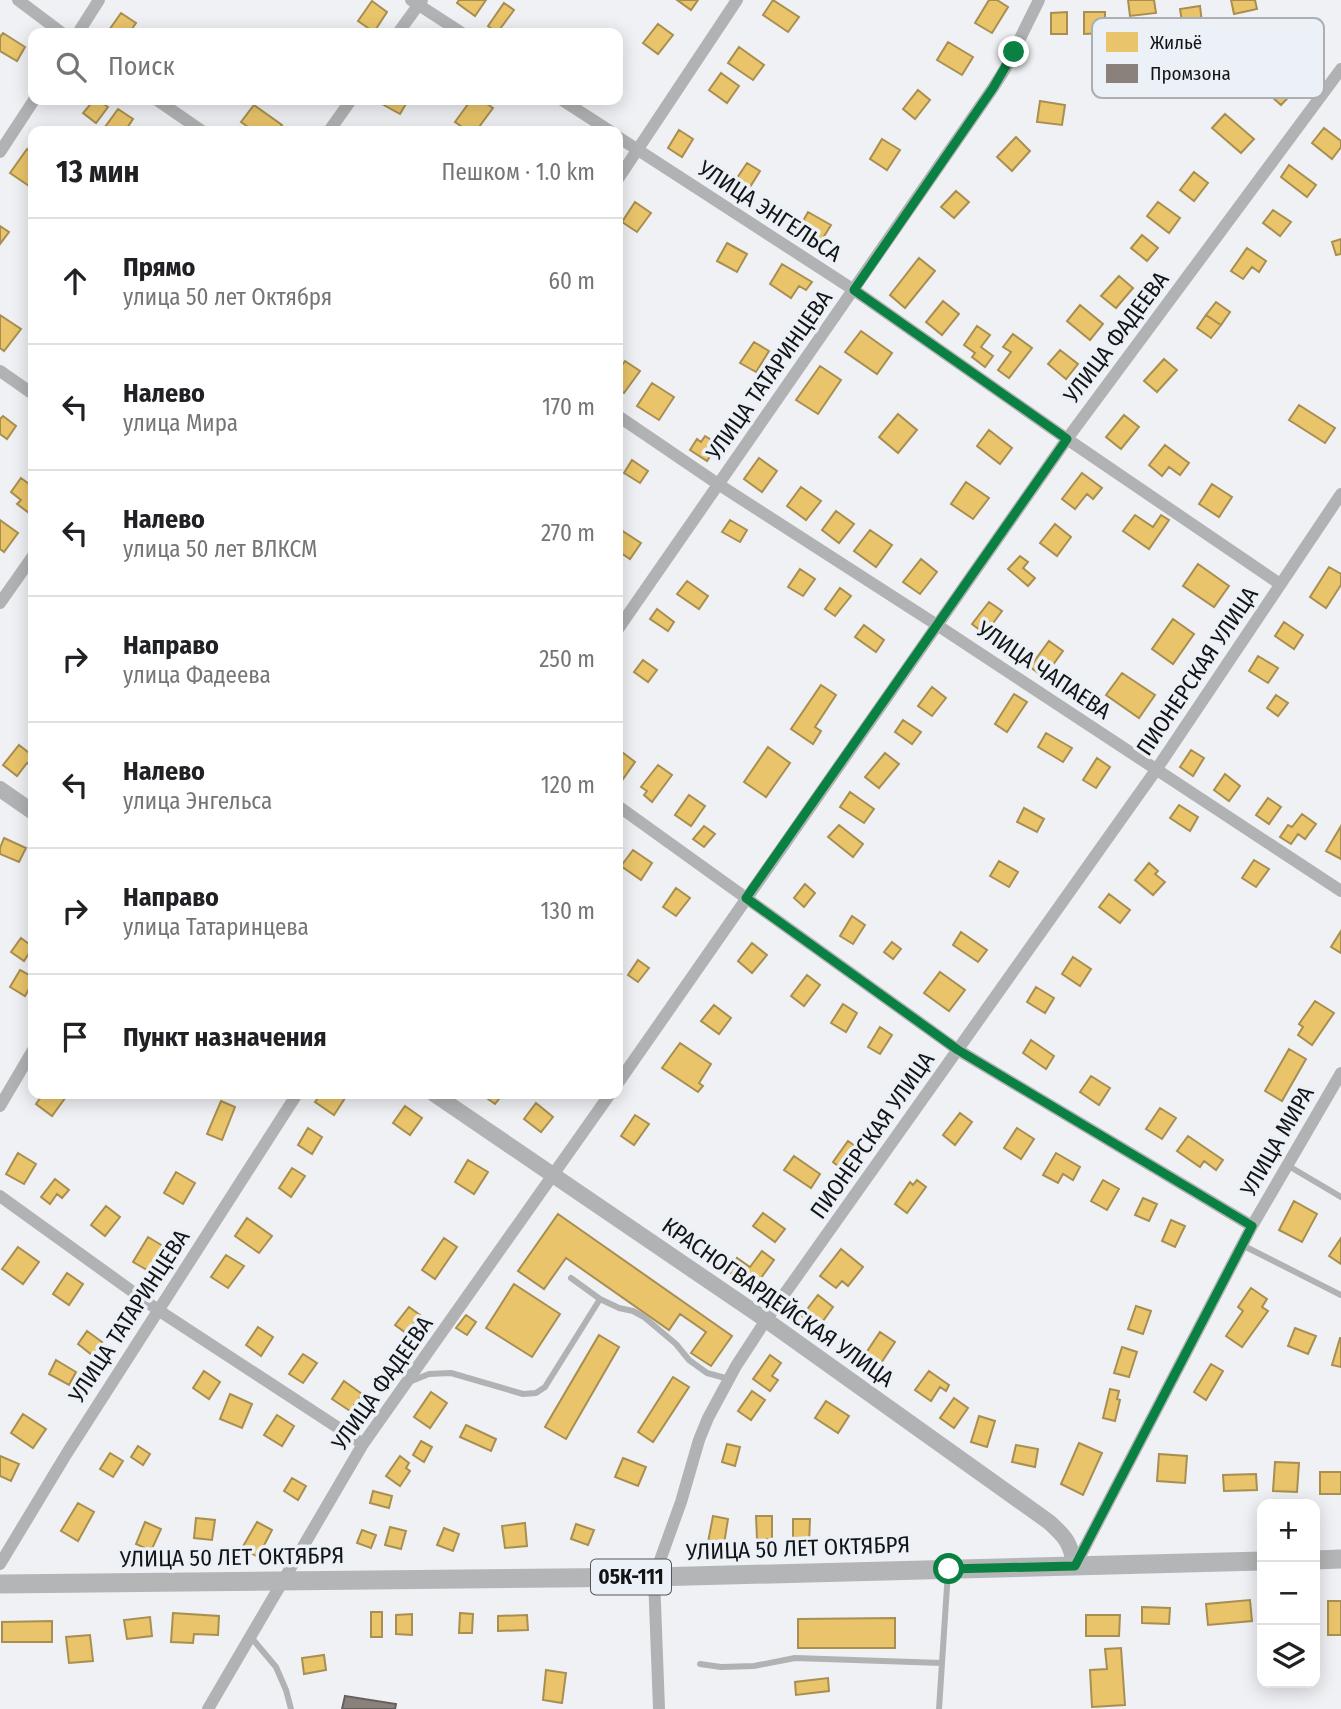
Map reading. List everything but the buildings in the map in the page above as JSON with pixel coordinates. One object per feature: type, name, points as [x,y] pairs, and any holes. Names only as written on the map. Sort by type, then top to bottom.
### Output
[{"type":"main road","points":[[1320,1560],[1341,1559]]},
{"type":"main road","name":"УЛИЦА 50 ЛЕТ ОКТЯБРЯ","points":[[0,1584],[654,1577],[1257,1561]]},
{"type":"street","points":[[18,0],[55,28]]},
{"type":"street","points":[[81,28],[99,0]]},
{"type":"street","points":[[623,172],[737,0]]},
{"type":"street","name":"УЛИЦА ТАТАРИНЦЕВА","points":[[623,622],[993,88],[1038,0]]},
{"type":"street","points":[[401,28],[417,2],[455,28]]},
{"type":"street","name":"УЛИЦА ФАДЕЕВА","points":[[1324,92],[1341,69]]},
{"type":"street","name":"УЛИЦА ФАДЕЕВА","points":[[623,1076],[1067,439],[1320,98]]},
{"type":"street","points":[[0,152],[31,105]]},
{"type":"street","points":[[164,105],[195,126]]},
{"type":"street","points":[[332,126],[347,105]]},
{"type":"street","points":[[570,105],[602,126]]},
{"type":"street","name":"УЛИЦА ЭНГЕЛЬСА","points":[[623,140],[854,290],[1280,584]]},
{"type":"street","points":[[0,371],[28,391]]},
{"type":"street","name":"УЛИЦА ЧАПАЕВА","points":[[623,419],[1341,891]]},
{"type":"street","name":"ПИОНЕРСКАЯ УЛИЦА","points":[[659,1709],[654,1577],[681,1502],[699,1440],[717,1399],[766,1320],[1156,770],[1341,494]]},
{"type":"street","points":[[0,603],[28,563]]},
{"type":"street","points":[[0,789],[28,809]]},
{"type":"street","points":[[623,810],[958,1050],[1252,1226]]},
{"type":"street","points":[[0,1106],[28,1058]]},
{"type":"street","name":"УЛИЦА МИРА","points":[[1075,1566],[1252,1226],[1341,1073]]},
{"type":"street","name":"УЛИЦА ТАТАРИНЦЕВА","points":[[0,1564],[67,1453],[294,1099]]},
{"type":"street","name":"КРАСНОГВАРДЕЙСКАЯ УЛИЦА","points":[[440,1099],[766,1320],[1049,1522],[1066,1538],[1075,1566]]},
{"type":"street","name":"УЛИЦА ФАДЕЕВА","points":[[208,1709],[363,1444],[607,1099]]},
{"type":"street","points":[[0,1196],[158,1310],[363,1444]]},
{"type":"lane","points":[[1287,1165],[1341,1197]]},
{"type":"lane","points":[[1242,1245],[1341,1295]]},
{"type":"lane","points":[[571,1278],[600,1299],[644,1317],[706,1373],[729,1379]]},
{"type":"lane","points":[[406,1383],[429,1374],[451,1373],[523,1394],[536,1393],[545,1387],[600,1299]]},
{"type":"lane","points":[[939,1709],[949,1569]]},
{"type":"lane","points":[[250,1636],[276,1667],[291,1709]]},
{"type":"lane","points":[[700,1664],[754,1667],[795,1658],[942,1662]]},
{"type":"route","points":[[949,1569],[1075,1566],[1252,1226],[958,1050],[746,898],[1067,439],[854,290],[993,88],[1014,52]]}]
